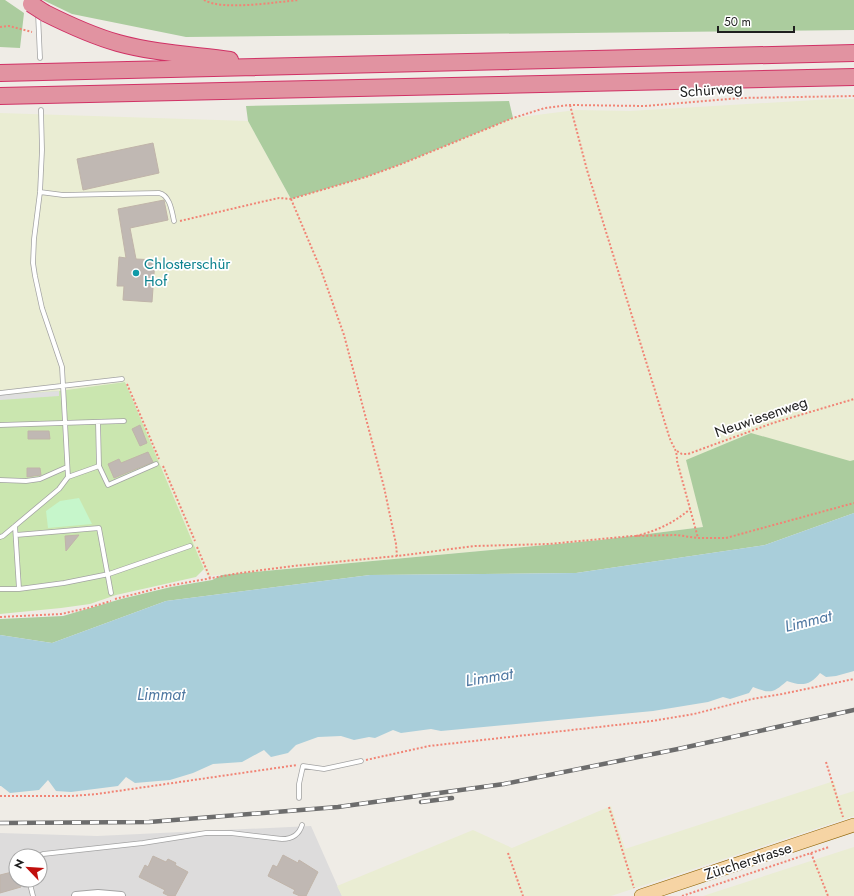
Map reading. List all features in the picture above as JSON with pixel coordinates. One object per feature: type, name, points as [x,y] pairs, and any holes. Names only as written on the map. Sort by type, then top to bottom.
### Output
[{"type":"highway","points":[[35,4],[85,32],[119,44],[148,50],[195,55],[275,67]]},
{"type":"highway","points":[[0,73],[854,53]]},
{"type":"highway","points":[[0,96],[854,76]]},
{"type":"main road","name":"Zürcherstrasse","points":[[638,894],[850,826]]},
{"type":"street","points":[[76,896],[98,894],[121,896]]},
{"type":"lane","points":[[35,4],[39,33],[40,58]]},
{"type":"lane","points":[[41,110],[42,150],[40,192],[34,239],[33,263],[42,308],[62,367],[68,478]]},
{"type":"lane","points":[[40,192],[62,195],[159,193],[167,197],[174,221]]},
{"type":"lane","points":[[0,393],[122,379]]},
{"type":"lane","points":[[0,425],[124,421]]},
{"type":"lane","points":[[98,422],[99,466],[108,485],[156,464]]},
{"type":"lane","points":[[0,480],[26,481],[40,479],[67,466]]},
{"type":"lane","points":[[0,537],[59,489],[68,478],[99,466]]},
{"type":"lane","points":[[15,526],[18,589]]},
{"type":"lane","points":[[16,535],[99,528],[111,593]]},
{"type":"lane","points":[[0,589],[18,589],[64,583],[108,574],[190,546]]},
{"type":"lane","points":[[299,798],[299,784],[303,766],[324,769],[361,761]]},
{"type":"lane","points":[[48,853],[143,843],[206,833],[230,833],[289,839],[300,831],[302,825]]},
{"type":"path","points":[[204,0],[212,4],[233,5],[298,0]]},
{"type":"path","points":[[0,27],[16,28],[39,33]]},
{"type":"path","name":"Schürweg","points":[[174,221],[183,221],[275,199],[291,199],[366,177],[526,113],[552,106],[646,106],[741,98],[854,96]]},
{"type":"path","points":[[570,106],[587,170],[669,436],[677,451],[677,461],[698,538]]},
{"type":"path","points":[[291,199],[321,270],[344,335],[384,487],[396,544],[396,556]]},
{"type":"path","points":[[122,379],[126,381],[210,578]]},
{"type":"path","name":"Neuwiesenweg","points":[[677,451],[682,454],[688,454],[773,423],[854,399]]},
{"type":"path","points":[[0,617],[60,614],[88,608],[143,591],[210,578],[293,566],[396,556],[475,546],[549,544],[632,536],[676,535],[698,538],[726,538],[854,502]]},
{"type":"path","points":[[632,536],[655,530],[680,518],[690,509]]},
{"type":"path","points":[[361,761],[429,746],[652,721],[694,714],[752,699],[854,679]]},
{"type":"path","points":[[826,762],[850,826]]},
{"type":"path","points":[[0,796],[72,796],[97,794],[289,766],[303,766]]},
{"type":"path","points":[[609,807],[638,894]]},
{"type":"path","points":[[682,896],[833,845]]},
{"type":"path","points":[[508,853],[523,896]]},
{"type":"path","points":[[811,853],[828,896]]},
{"type":"shaded area","points":[[59,391],[59,396],[0,400],[0,395]]},
{"type":"shaded area","points":[[311,826],[342,896],[0,896],[0,833],[97,836]]},
{"type":"green space","points":[[0,0],[5,0],[24,13],[20,48],[0,47]]},
{"type":"green space","points":[[43,0],[854,0],[854,30],[186,37],[72,14]]},
{"type":"green space","points":[[854,99],[854,460],[687,460],[703,527],[600,540],[207,576],[125,382],[59,391],[0,395],[0,113],[248,121],[291,199],[366,177],[399,165],[513,118],[576,110],[630,111]]},
{"type":"green space","points":[[509,101],[513,118],[399,165],[366,177],[291,199],[248,121],[246,106]]},
{"type":"green space","points":[[125,382],[204,569],[196,577],[116,595],[90,604],[0,614],[0,395],[59,391]]},
{"type":"green space","points":[[751,433],[850,461],[854,460],[854,513],[765,545],[576,573],[370,575],[166,601],[52,643],[0,635],[0,619],[63,616],[121,599],[171,587],[212,580],[222,575],[600,540],[703,527],[686,460]]},
{"type":"green space","points":[[79,498],[92,524],[48,528],[46,511],[60,501]]},
{"type":"green space","points":[[834,781],[838,796],[854,791],[854,816],[611,896],[342,896],[337,886],[473,830],[512,848],[611,806],[625,849]]},
{"type":"green space","points":[[854,847],[854,896],[703,896]]},
{"type":"water","name":"Limmat","points":[[854,513],[854,671],[826,677],[820,673],[809,683],[805,684],[797,684],[787,681],[772,691],[764,691],[753,687],[749,693],[730,699],[723,697],[708,702],[653,711],[441,731],[431,729],[401,733],[393,730],[375,738],[369,737],[354,740],[341,736],[318,737],[296,745],[288,753],[271,757],[264,750],[242,762],[213,764],[193,773],[170,780],[135,783],[126,777],[118,786],[71,792],[56,791],[48,780],[39,790],[10,793],[0,786],[0,635],[52,643],[166,601],[370,575],[576,573],[765,545]]},
{"type":"building","points":[[153,143],[159,173],[83,190],[77,159]]},
{"type":"building","points":[[164,200],[168,220],[130,228],[136,259],[155,260],[152,302],[123,300],[124,286],[117,286],[119,257],[126,258],[118,209]]},
{"type":"building","points":[[140,425],[147,443],[140,446],[132,429]]},
{"type":"building","points":[[28,431],[49,431],[50,439],[28,439]]},
{"type":"building","points":[[148,452],[153,462],[114,478],[108,464],[119,459],[121,463]]},
{"type":"building","points":[[27,468],[40,468],[41,475],[27,477]]},
{"type":"building","points":[[79,535],[66,551],[65,536]]},
{"type":"building","points":[[283,855],[298,863],[299,860],[318,872],[306,896],[300,896],[293,893],[295,890],[268,876],[273,865],[277,867]]},
{"type":"building","points":[[153,856],[166,862],[168,859],[176,863],[175,865],[188,872],[175,896],[169,896],[163,893],[165,890],[139,877],[145,865],[148,867]]},
{"type":"building","points":[[8,873],[8,888],[18,888],[0,893],[0,875]]},
{"type":"railway","points":[[0,823],[149,822],[338,807],[504,784],[678,749],[854,710]]},
{"type":"railway","points":[[421,802],[452,798]]},
{"type":"place","name":"Chlosterschür Hof","points":[[136,273]]}]
